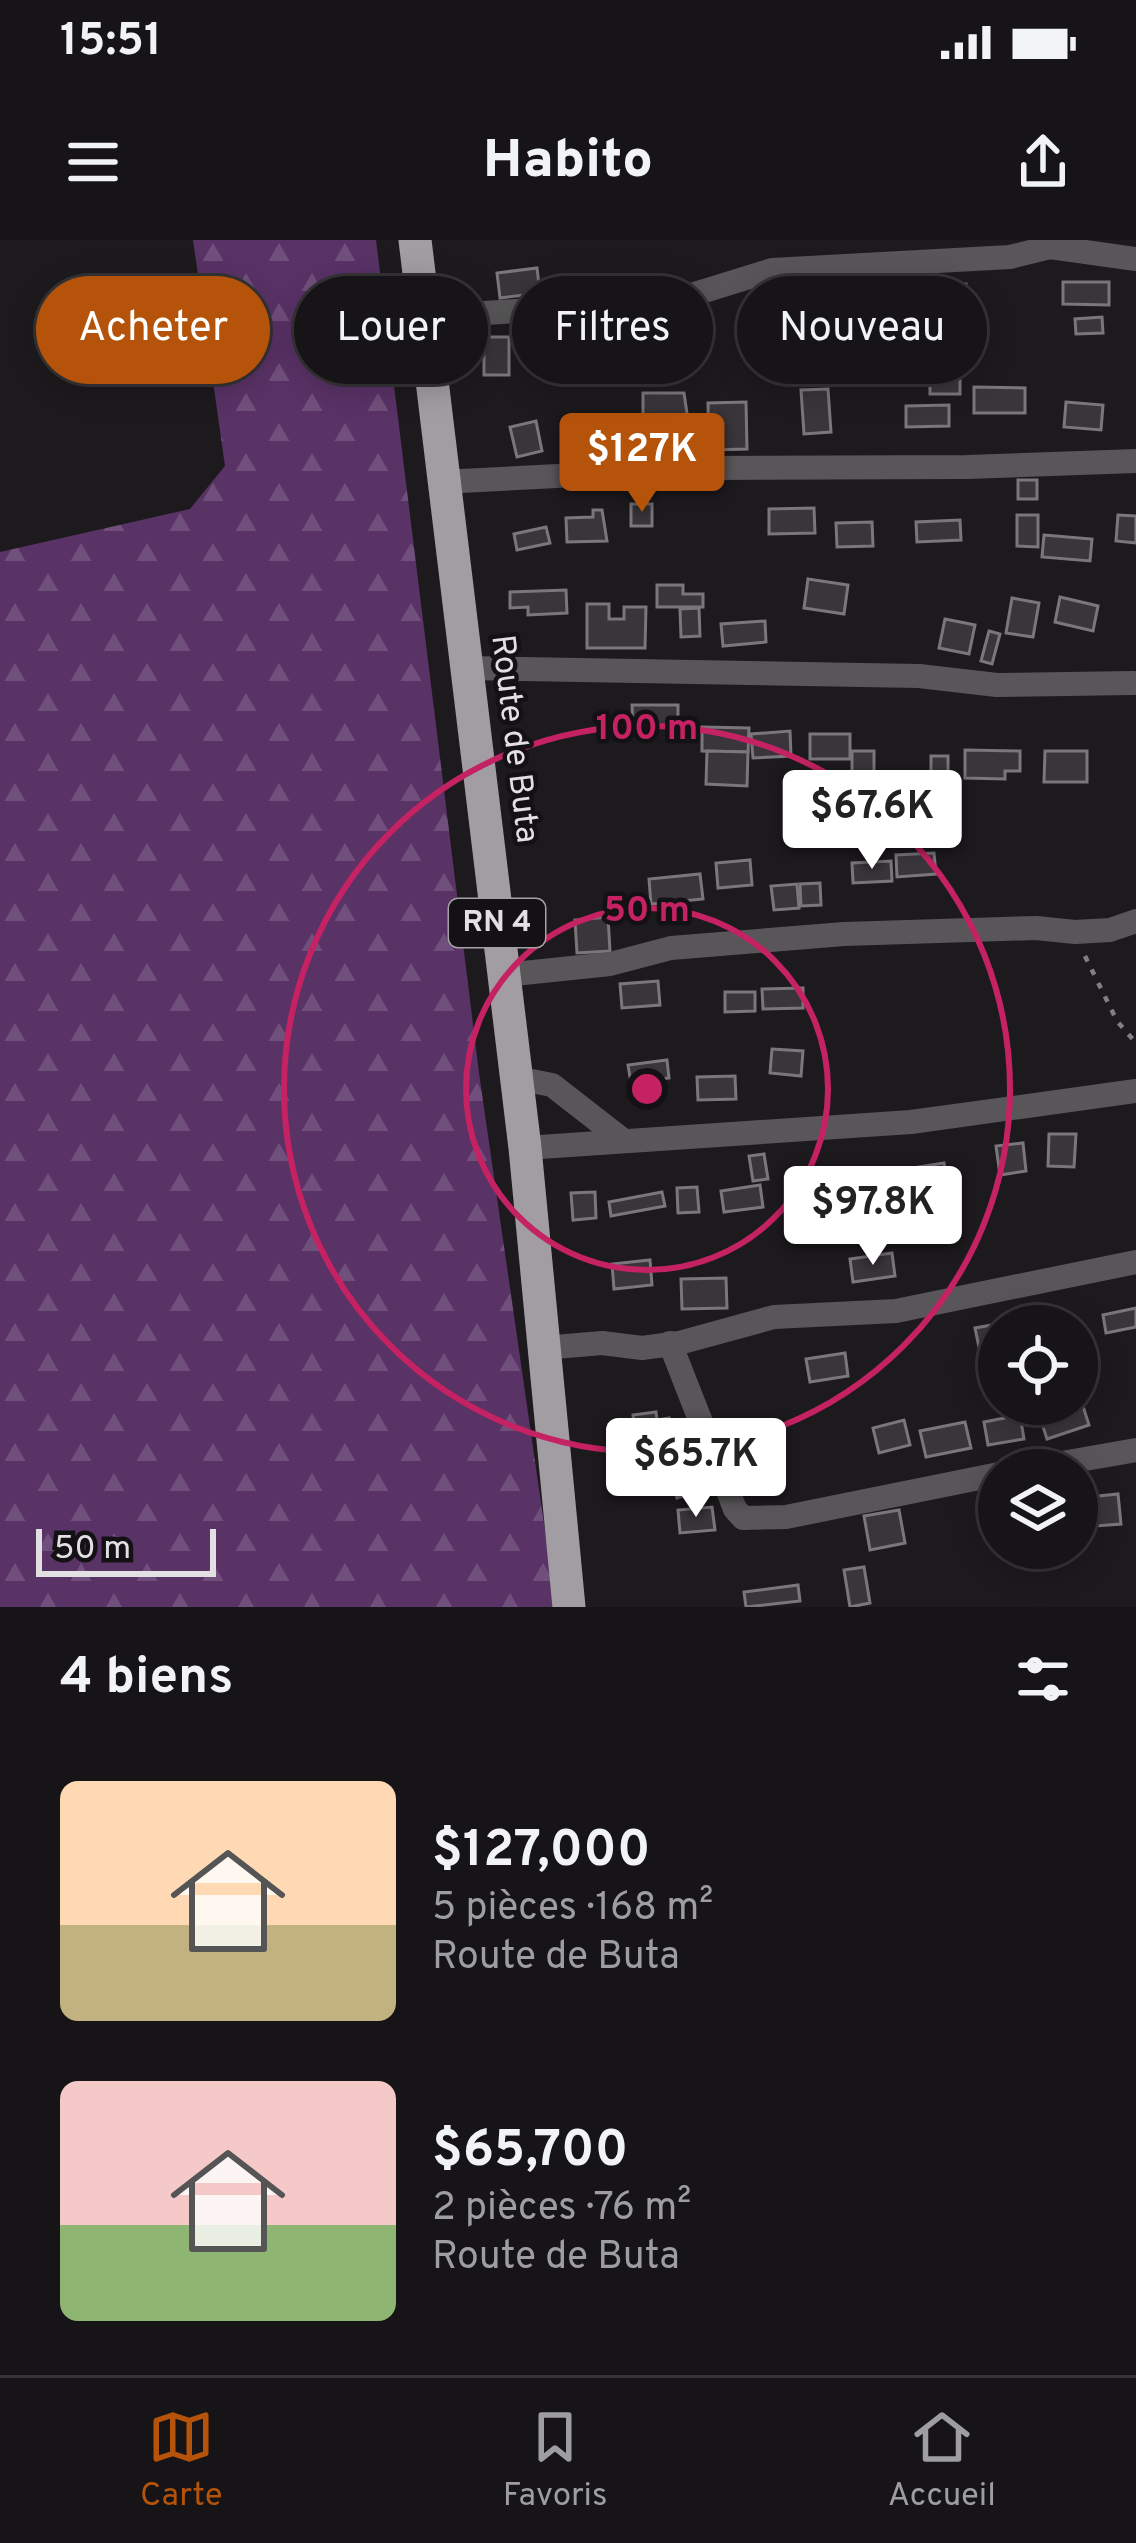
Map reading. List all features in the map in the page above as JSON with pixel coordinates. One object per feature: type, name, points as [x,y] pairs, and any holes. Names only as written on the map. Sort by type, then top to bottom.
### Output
[{"type":"highway","name":"Route de Buta","points":[[415,240],[418,276]]},
{"type":"highway","name":"Route de Buta","points":[[430,384],[525,1148],[569,1607]]},
{"type":"street","points":[[488,313],[672,302],[772,270],[1010,257],[1050,247],[1136,259]]},
{"type":"street","points":[[441,482],[714,468],[1136,461]]},
{"type":"street","points":[[465,668],[919,676],[997,685],[1133,683]]},
{"type":"street","points":[[504,975],[610,964],[671,948],[844,934],[1075,932],[1136,921]]},
{"type":"street","points":[[516,1078],[552,1085],[624,1141]]},
{"type":"street","points":[[525,1148],[911,1123],[1136,1091]]},
{"type":"street","points":[[543,1348],[602,1343],[642,1348],[731,1331],[774,1317],[896,1311],[1136,1262]]},
{"type":"street","points":[[670,1343],[735,1509],[743,1518],[786,1517],[978,1478]]},
{"type":"street","points":[[1098,1457],[1136,1450]]},
{"type":"path","points":[[1046,929],[1087,957],[1117,1022],[1136,1043]]},
{"type":"green space","points":[[193,240],[376,240],[380,276],[294,276],[294,384],[394,384],[479,1073],[556,1607],[0,1607],[0,552],[190,509],[225,466],[213,384],[270,384],[270,276],[198,276]]},
{"type":"building","points":[[537,268],[538,276],[512,276],[512,296],[500,298],[497,273]]},
{"type":"building","points":[[1063,282],[1109,282],[1109,305],[1063,304]]},
{"type":"building","points":[[1102,317],[1103,333],[1076,334],[1075,319]]},
{"type":"building","points":[[488,337],[509,337],[509,375],[488,375]]},
{"type":"building","points":[[930,384],[960,384],[960,394],[930,394]]},
{"type":"building","points":[[974,387],[1025,388],[1025,413],[974,413]]},
{"type":"building","points":[[828,389],[831,432],[804,434],[801,390]]},
{"type":"building","points":[[643,393],[684,393],[688,420],[643,420]]},
{"type":"building","points":[[746,402],[747,449],[709,450],[708,403]]},
{"type":"building","points":[[1066,402],[1103,405],[1101,430],[1064,427]]},
{"type":"building","points":[[949,405],[949,426],[906,427],[906,406]]},
{"type":"building","points":[[566,420],[618,420],[618,447],[566,447]]},
{"type":"building","points":[[536,421],[542,451],[517,457],[510,427]]},
{"type":"building","points":[[677,424],[704,424],[704,449],[677,448]]},
{"type":"building","points":[[1018,480],[1037,480],[1037,499],[1018,499]]},
{"type":"building","points":[[631,504],[652,504],[652,526],[631,526]]},
{"type":"building","points":[[814,508],[815,533],[769,534],[769,509]]},
{"type":"building","points":[[593,510],[602,510],[607,541],[567,542],[566,518],[593,517]]},
{"type":"building","points":[[1017,515],[1038,515],[1038,547],[1017,546]]},
{"type":"building","points":[[1118,515],[1136,516],[1136,543],[1116,541]]},
{"type":"building","points":[[960,520],[961,540],[917,542],[916,522]]},
{"type":"building","points":[[872,522],[873,546],[837,547],[836,523]]},
{"type":"building","points":[[546,527],[550,543],[517,550],[514,534]]},
{"type":"building","points":[[1044,535],[1092,539],[1090,561],[1042,557]]},
{"type":"building","points":[[808,579],[848,585],[844,614],[804,608]]},
{"type":"building","points":[[657,585],[683,585],[683,594],[703,594],[703,607],[657,607]]},
{"type":"building","points":[[566,590],[567,613],[528,615],[528,607],[510,608],[510,592]]},
{"type":"building","points":[[1060,597],[1098,606],[1093,631],[1055,622]]},
{"type":"building","points":[[1012,598],[1039,603],[1033,637],[1006,633]]},
{"type":"building","points":[[587,604],[609,604],[609,619],[624,619],[624,607],[646,607],[645,648],[587,648]]},
{"type":"building","points":[[699,608],[700,636],[681,637],[680,609]]},
{"type":"building","points":[[945,619],[975,625],[969,654],[939,648]]},
{"type":"building","points":[[765,621],[766,642],[723,646],[721,624]]},
{"type":"building","points":[[989,631],[1000,634],[992,664],[981,661]]},
{"type":"building","points":[[632,705],[678,705],[678,727],[633,728]]},
{"type":"building","points":[[702,727],[749,728],[748,752],[702,751]]},
{"type":"building","points":[[790,731],[791,756],[753,758],[751,734]]},
{"type":"building","points":[[810,734],[850,734],[850,759],[810,759]]},
{"type":"building","points":[[965,750],[1020,751],[1020,771],[1005,771],[1005,779],[965,778]]},
{"type":"building","points":[[707,751],[748,752],[747,786],[706,784]]},
{"type":"building","points":[[852,751],[874,751],[874,782],[852,782]]},
{"type":"building","points":[[1045,751],[1087,751],[1087,782],[1044,782]]},
{"type":"building","points":[[931,756],[948,756],[948,790],[931,790]]},
{"type":"building","points":[[934,853],[936,874],[897,877],[896,855]]},
{"type":"building","points":[[750,860],[752,885],[718,888],[716,863]]},
{"type":"building","points":[[891,861],[892,881],[853,883],[852,863]]},
{"type":"building","points":[[700,874],[703,899],[651,904],[649,879]]},
{"type":"building","points":[[820,883],[821,905],[801,906],[800,884]]},
{"type":"building","points":[[797,884],[799,908],[774,910],[771,886]]},
{"type":"building","points":[[608,917],[610,951],[577,953],[575,920]]},
{"type":"building","points":[[658,981],[660,1005],[622,1008],[620,984]]},
{"type":"building","points":[[803,988],[803,1008],[763,1009],[762,989]]},
{"type":"building","points":[[725,992],[755,992],[755,1011],[725,1012]]},
{"type":"building","points":[[772,1049],[803,1051],[801,1076],[770,1073]]},
{"type":"building","points":[[667,1060],[669,1078],[631,1083],[628,1065]]},
{"type":"building","points":[[735,1076],[736,1099],[698,1100],[697,1077]]},
{"type":"building","points":[[1049,1134],[1076,1134],[1074,1167],[1048,1166]]},
{"type":"building","points":[[1023,1143],[1026,1171],[1000,1175],[996,1146]]},
{"type":"building","points":[[764,1154],[768,1179],[753,1181],[749,1156]]},
{"type":"building","points":[[944,1163],[948,1187],[910,1193],[906,1169]]},
{"type":"building","points":[[880,1172],[884,1194],[844,1200],[840,1178]]},
{"type":"building","points":[[819,1178],[821,1199],[795,1201],[793,1179]]},
{"type":"building","points":[[760,1185],[763,1207],[724,1212],[721,1191]]},
{"type":"building","points":[[697,1187],[699,1212],[678,1213],[677,1188]]},
{"type":"building","points":[[595,1192],[596,1218],[573,1220],[571,1193]]},
{"type":"building","points":[[662,1192],[665,1206],[611,1216],[609,1202]]},
{"type":"building","points":[[892,1253],[895,1276],[853,1282],[850,1259]]},
{"type":"building","points":[[650,1260],[652,1285],[614,1289],[612,1264]]},
{"type":"building","points":[[726,1278],[727,1308],[682,1309],[681,1279]]},
{"type":"building","points":[[1136,1308],[1136,1327],[1106,1333],[1103,1315]]},
{"type":"building","points":[[845,1353],[848,1376],[810,1382],[806,1359]]},
{"type":"building","points":[[656,1412],[657,1420],[669,1418],[673,1446],[622,1453],[619,1426],[634,1424],[633,1415]]},
{"type":"building","points":[[904,1420],[910,1445],[879,1453],[873,1428]]},
{"type":"building","points":[[965,1422],[971,1448],[926,1457],[920,1431]]},
{"type":"building","points":[[985,1425],[1022,1425],[1024,1439],[988,1445]]},
{"type":"building","points":[[1043,1425],[1089,1425],[1047,1439]]},
{"type":"building","points":[[751,1437],[754,1466],[731,1468],[729,1439]]},
{"type":"building","points":[[694,1451],[707,1487],[677,1498],[664,1461]]},
{"type":"building","points":[[1118,1494],[1121,1524],[1098,1526],[1098,1496]]},
{"type":"building","points":[[712,1507],[715,1530],[680,1533],[678,1510]]},
{"type":"building","points":[[899,1510],[905,1543],[870,1550],[864,1516]]},
{"type":"building","points":[[864,1567],[870,1603],[850,1607],[844,1570]]},
{"type":"building","points":[[798,1585],[800,1601],[746,1607],[744,1592]]}]
